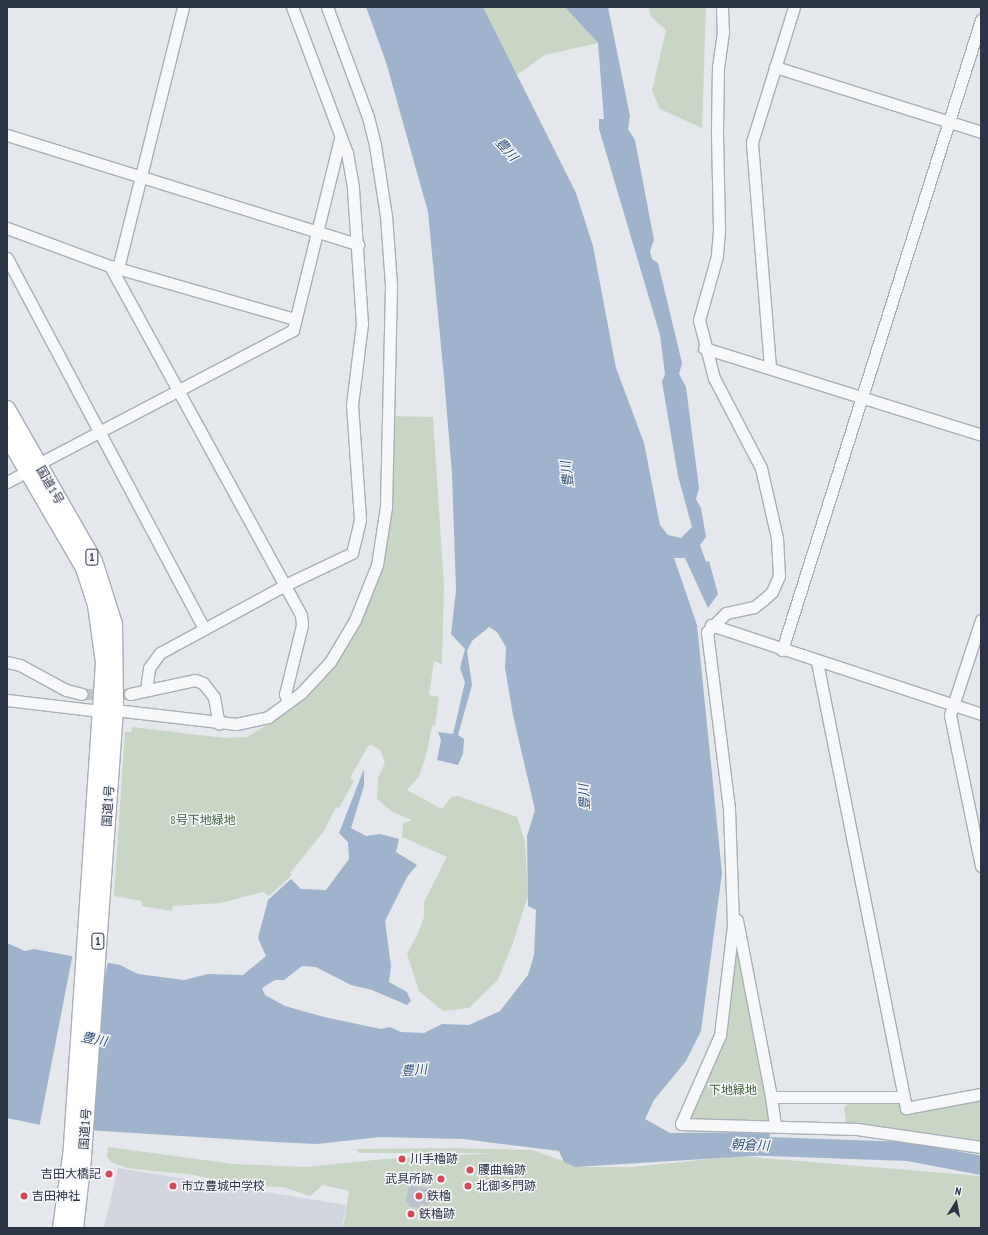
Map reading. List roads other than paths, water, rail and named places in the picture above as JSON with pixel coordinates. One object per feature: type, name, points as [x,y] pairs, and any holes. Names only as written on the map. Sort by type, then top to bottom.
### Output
[{"type":"highway","name":"国道1号","points":[[7,409],[33,468],[84,568],[96,605],[104,663],[107,717],[77,1157],[75,1228]]},
{"type":"highway","name":"国道1号","points":[[7,436],[33,468]]},
{"type":"highway","name":"国道1号","points":[[61,1228],[77,1157]]},
{"type":"street","points":[[183,7],[141,176],[114,267],[178,391],[301,615],[302,625],[285,694],[288,703]]},
{"type":"street","points":[[146,690],[153,660],[204,629],[285,585],[352,553],[360,519],[352,405],[362,324],[358,244],[347,153],[291,7]]},
{"type":"street","points":[[7,700],[107,717],[219,724],[255,721],[268,717],[316,680],[355,620],[377,565],[386,508],[391,286],[386,216],[375,145],[368,117],[328,7]]},
{"type":"street","points":[[722,7],[724,32],[718,66],[717,134],[719,231],[717,256],[699,320],[704,348],[714,378],[761,468],[779,554],[779,576],[772,592],[754,606],[726,613],[711,625],[707,632],[729,809],[733,925],[720,1035],[681,1124],[775,1125],[898,1133],[981,1147]]},
{"type":"street","points":[[770,367],[752,142],[774,67],[794,7]]},
{"type":"street","points":[[782,650],[863,398],[981,20]]},
{"type":"street","points":[[774,67],[981,132]]},
{"type":"street","points":[[7,134],[358,244]]},
{"type":"street","points":[[7,482],[100,430],[178,391],[293,330],[340,138]]},
{"type":"street","points":[[7,228],[114,267],[295,319]]},
{"type":"street","points":[[7,258],[100,430],[204,629]]},
{"type":"street","points":[[704,348],[770,367],[981,435]]},
{"type":"street","points":[[981,620],[950,715],[981,866]]},
{"type":"street","points":[[711,625],[817,662],[981,714]]},
{"type":"street","points":[[7,662],[20,665],[66,690],[82,694]]},
{"type":"street","points":[[817,662],[906,1108],[981,1094]]},
{"type":"street","points":[[130,694],[180,681],[195,680],[203,683],[214,697],[219,724]]},
{"type":"street","points":[[733,900],[771,1097],[775,1125]]},
{"type":"street","points":[[771,1097],[904,1097]]},
{"type":"water","name":"豊川","points":[[366,7],[483,7],[576,193],[593,246],[616,368],[644,443],[660,525],[668,535],[681,538],[692,527],[678,476],[662,382],[665,374],[660,335],[599,129],[599,119],[604,119],[598,43],[565,7],[608,7],[630,116],[628,129],[635,140],[654,240],[650,251],[652,259],[658,263],[682,363],[679,374],[686,387],[699,488],[696,499],[701,508],[706,537],[700,545],[706,562],[709,561],[718,594],[708,608],[685,558],[674,558],[697,625],[722,873],[701,1031],[686,1061],[654,1100],[645,1119],[670,1133],[770,1132],[769,1155],[575,1167],[564,1162],[559,1151],[463,1139],[380,1137],[317,1144],[55,1128],[7,1118],[7,943],[25,951],[34,949],[120,965],[138,974],[184,980],[208,974],[243,975],[266,956],[258,938],[268,900],[291,879],[301,889],[326,890],[349,859],[348,842],[339,833],[364,769],[364,786],[351,828],[366,836],[380,834],[399,839],[396,852],[417,865],[407,877],[385,921],[391,966],[389,982],[407,992],[411,1001],[407,1005],[372,990],[351,985],[316,967],[302,966],[284,980],[275,980],[262,988],[265,995],[285,1006],[324,1017],[381,1029],[390,1027],[401,1032],[424,1033],[442,1024],[469,1025],[500,1011],[528,975],[534,955],[536,910],[528,906],[527,836],[535,810],[513,715],[505,668],[506,647],[497,632],[489,627],[472,641],[467,651],[472,685],[458,735],[464,739],[463,754],[458,765],[437,760],[441,740],[438,732],[453,734],[465,682],[460,668],[465,649],[451,634],[456,590],[452,474],[444,377],[428,212],[386,62]]},
{"type":"waterway","name":"朝倉川","points":[[744,1145],[907,1151],[981,1165]]},
{"type":"tunnel","points":[[82,694],[130,694]]},
{"type":"place","name":"川手櫓跡","points":[[402,1159]]},
{"type":"place","name":"腰曲輪跡","points":[[470,1170]]},
{"type":"place","name":"吉田大橋記","points":[[109,1174]]},
{"type":"place","name":"武具所跡","points":[[441,1179]]},
{"type":"place","name":"市立豊城中学校","points":[[173,1186]]},
{"type":"place","name":"北御多門跡","points":[[468,1186]]},
{"type":"place","name":"吉田神社","points":[[24,1196]]},
{"type":"place","name":"鉄櫓","points":[[419,1196]]},
{"type":"place","name":"鉄櫓跡","points":[[411,1214]]},
{"type":"park label","name":"8号下地緑地","points":[[203,820]]},
{"type":"park label","name":"下地緑地","points":[[733,1090]]}]
